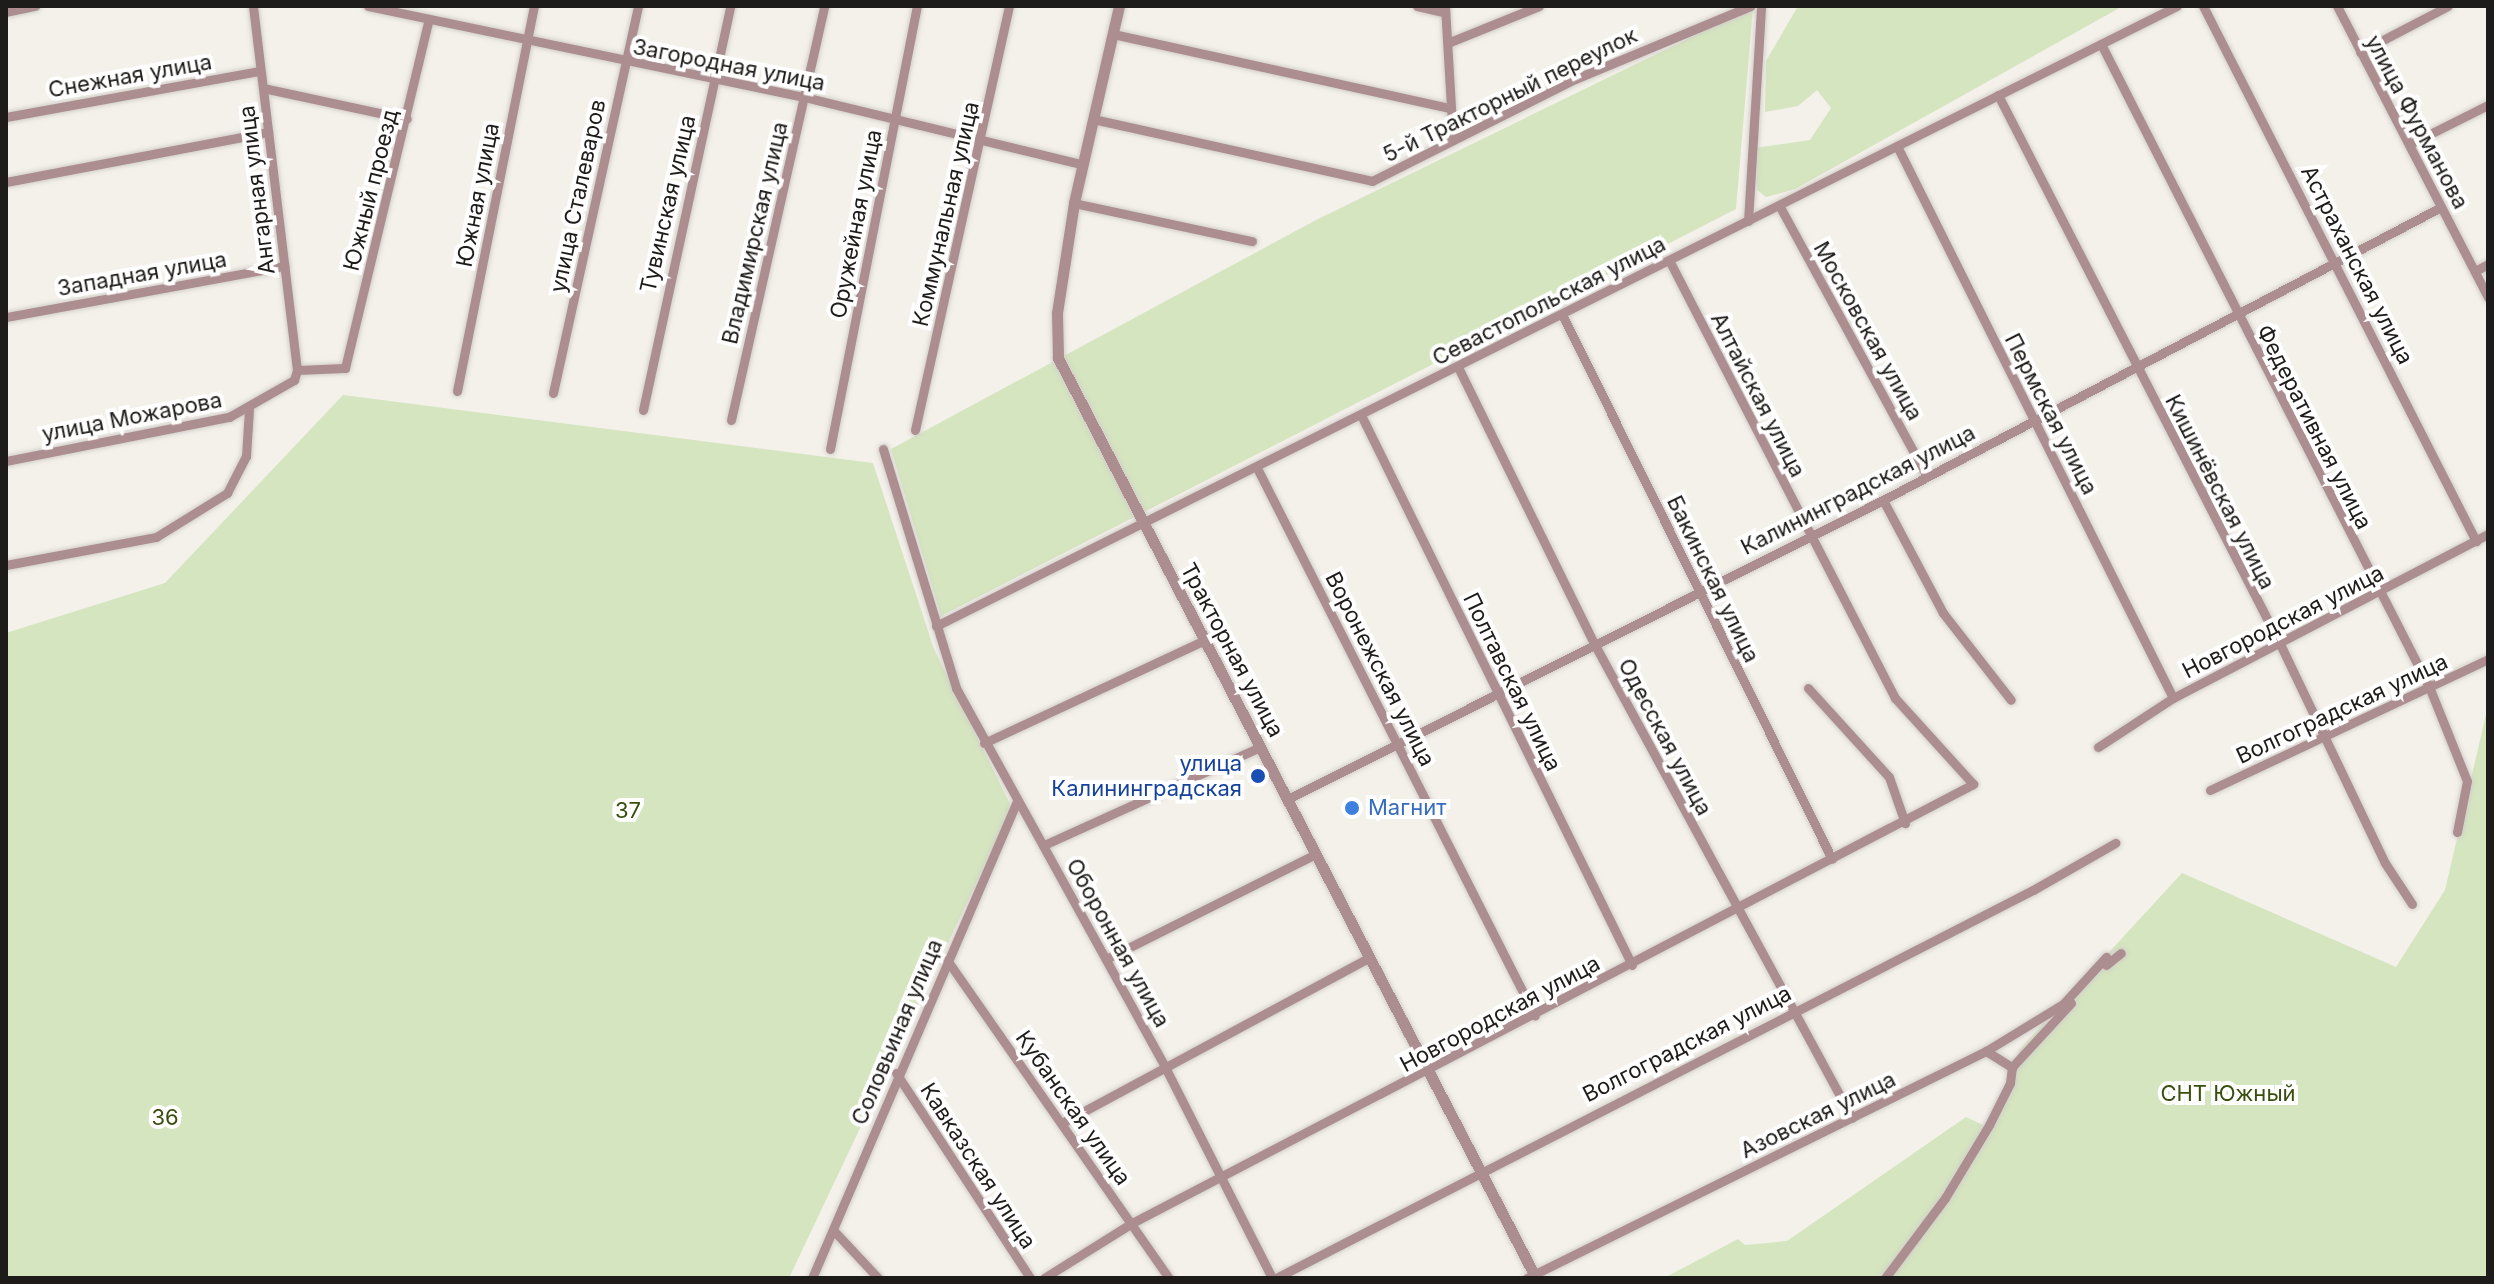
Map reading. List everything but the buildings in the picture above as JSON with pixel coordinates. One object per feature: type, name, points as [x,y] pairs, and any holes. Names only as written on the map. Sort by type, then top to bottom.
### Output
[{"type":"street","points":[[6,12],[35,6]]},
{"type":"street","name":"Ангарная улица","points":[[253,6],[297,370]]},
{"type":"street","name":"Загородная улица","points":[[368,6],[526,43],[804,97],[1081,164]]},
{"type":"street","name":"Южная улица","points":[[457,391],[534,6]]},
{"type":"street","name":"улица Сталеваров","points":[[553,393],[638,6]]},
{"type":"street","name":"Тувинская улица","points":[[643,410],[730,6]]},
{"type":"street","name":"Владимирская улица","points":[[731,420],[824,6]]},
{"type":"street","name":"Оружейная улица","points":[[830,449],[917,6]]},
{"type":"street","name":"Коммунальная улица","points":[[915,430],[1009,6]]},
{"type":"street","name":"Тракторная улица","points":[[1119,6],[1074,203],[1057,313],[1058,358],[1532,1277]]},
{"type":"street","points":[[1417,6],[1445,9],[1450,42],[1453,140]]},
{"type":"street","points":[[1450,42],[1539,6]]},
{"type":"street","name":"5-й Тракторный переулок","points":[[1093,119],[1372,181],[1575,79],[1750,6]]},
{"type":"street","points":[[1748,221],[1761,6]]},
{"type":"street","name":"Севастопольская улица","points":[[936,626],[2177,6]]},
{"type":"street","name":"Астраханская улица","points":[[2203,6],[2476,541]]},
{"type":"street","name":"улица Фурманова","points":[[2337,6],[2488,297]]},
{"type":"street","points":[[2360,52],[2448,6]]},
{"type":"street","name":"Южный проезд","points":[[297,370],[345,368],[428,21]]},
{"type":"street","points":[[1113,34],[1450,108]]},
{"type":"street","name":"Федеративная улица","points":[[2101,44],[2236,315],[2430,689],[2467,781],[2457,832]]},
{"type":"street","name":"Снежная улица","points":[[6,117],[260,71]]},
{"type":"street","points":[[263,88],[407,119]]},
{"type":"street","name":"Кишинёвская улица","points":[[1998,95],[2135,368],[2281,646],[2385,863],[2412,904]]},
{"type":"street","points":[[2410,144],[2488,105]]},
{"type":"street","points":[[6,182],[268,132]]},
{"type":"street","name":"Пермская улица","points":[[1897,146],[2173,698]]},
{"type":"street","points":[[1074,203],[1252,241]]},
{"type":"street","name":"Московская улица","points":[[1779,205],[1926,475]]},
{"type":"street","name":"Калининградская улица","points":[[1288,799],[1399,746],[1883,500],[1926,475],[2337,265],[2441,207]]},
{"type":"street","name":"Алтайская улица","points":[[1669,261],[1895,698],[1973,784]]},
{"type":"street","points":[[2475,271],[2488,264]]},
{"type":"street","name":"Западная улица","points":[[6,317],[284,266]]},
{"type":"street","name":"Бакинская улица","points":[[1562,314],[1832,859]]},
{"type":"street","name":"Одесская улица","points":[[1458,367],[1596,647],[1852,1118]]},
{"type":"street","name":"улица Можарова","points":[[6,461],[249,410],[294,380],[297,370]]},
{"type":"street","points":[[6,565],[156,537],[227,493],[246,456],[249,410]]},
{"type":"street","name":"Полтавская улица","points":[[1361,415],[1632,965]]},
{"type":"street","name":"Оборонная улица","points":[[883,449],[956,688],[1164,1065],[1274,1278]]},
{"type":"street","name":"Воронежская улица","points":[[1257,468],[1535,1016]]},
{"type":"street","points":[[1883,500],[1943,613],[2011,700]]},
{"type":"street","name":"Новгородская улица","points":[[2098,747],[2173,698],[2281,646],[2488,534]]},
{"type":"street","points":[[984,743],[1205,640]]},
{"type":"street","name":"Волгоградская улица","points":[[2210,790],[2325,739],[2488,659]]},
{"type":"street","points":[[1808,688],[1889,777],[1905,823]]},
{"type":"street","points":[[1044,845],[1260,747]]},
{"type":"street","name":"Новгородская улица","points":[[1044,1278],[1132,1223],[1427,1073],[1905,823],[1973,784]]},
{"type":"street","name":"Соловьиная улица","points":[[812,1278],[835,1232],[896,1073],[1017,801]]},
{"type":"street","name":"Волгоградская улица","points":[[1274,1278],[1791,1010],[2033,890],[2115,843]]},
{"type":"street","points":[[1106,959],[1316,854]]},
{"type":"street","points":[[1885,1278],[1945,1198],[2010,1083],[2012,1067],[2121,953]]},
{"type":"street","name":"Азовская улица","points":[[1532,1277],[1986,1051],[2063,1004],[2106,957]]},
{"type":"street","points":[[1062,1123],[1164,1065],[1368,958]]},
{"type":"street","name":"Кубанская улица","points":[[947,960],[1169,1278]]},
{"type":"street","points":[[1986,1051],[2012,1067]]},
{"type":"street","name":"Кавказская улица","points":[[896,1073],[1030,1278]]},
{"type":"street","points":[[835,1232],[878,1278]]},
{"type":"green space","points":[[1798,6],[2123,6],[1795,189],[1766,197],[1757,190],[1755,148],[1810,140],[1831,108],[1817,90],[1798,106],[1765,112],[1766,61]]},
{"type":"green space","points":[[1753,7],[1736,209],[941,616],[891,449],[1318,219]]},
{"type":"green space","name":"37","points":[[343,395],[873,463],[934,649],[1012,808],[789,1278],[6,1278],[6,633],[165,583]]},
{"type":"green space","name":"СНТ Южный","points":[[2488,706],[2488,1278],[1664,1278],[1738,1239],[1745,1245],[1787,1241],[1966,1117],[1985,1126],[2005,1092],[2019,1050],[2182,873],[2396,967],[2445,890]]},
{"type":"place","name":"улица Калининградская","points":[[1258,776]]},
{"type":"place","name":"Магнит","points":[[1352,808]]},
{"type":"park label","name":"36","points":[[165,1118]]}]
